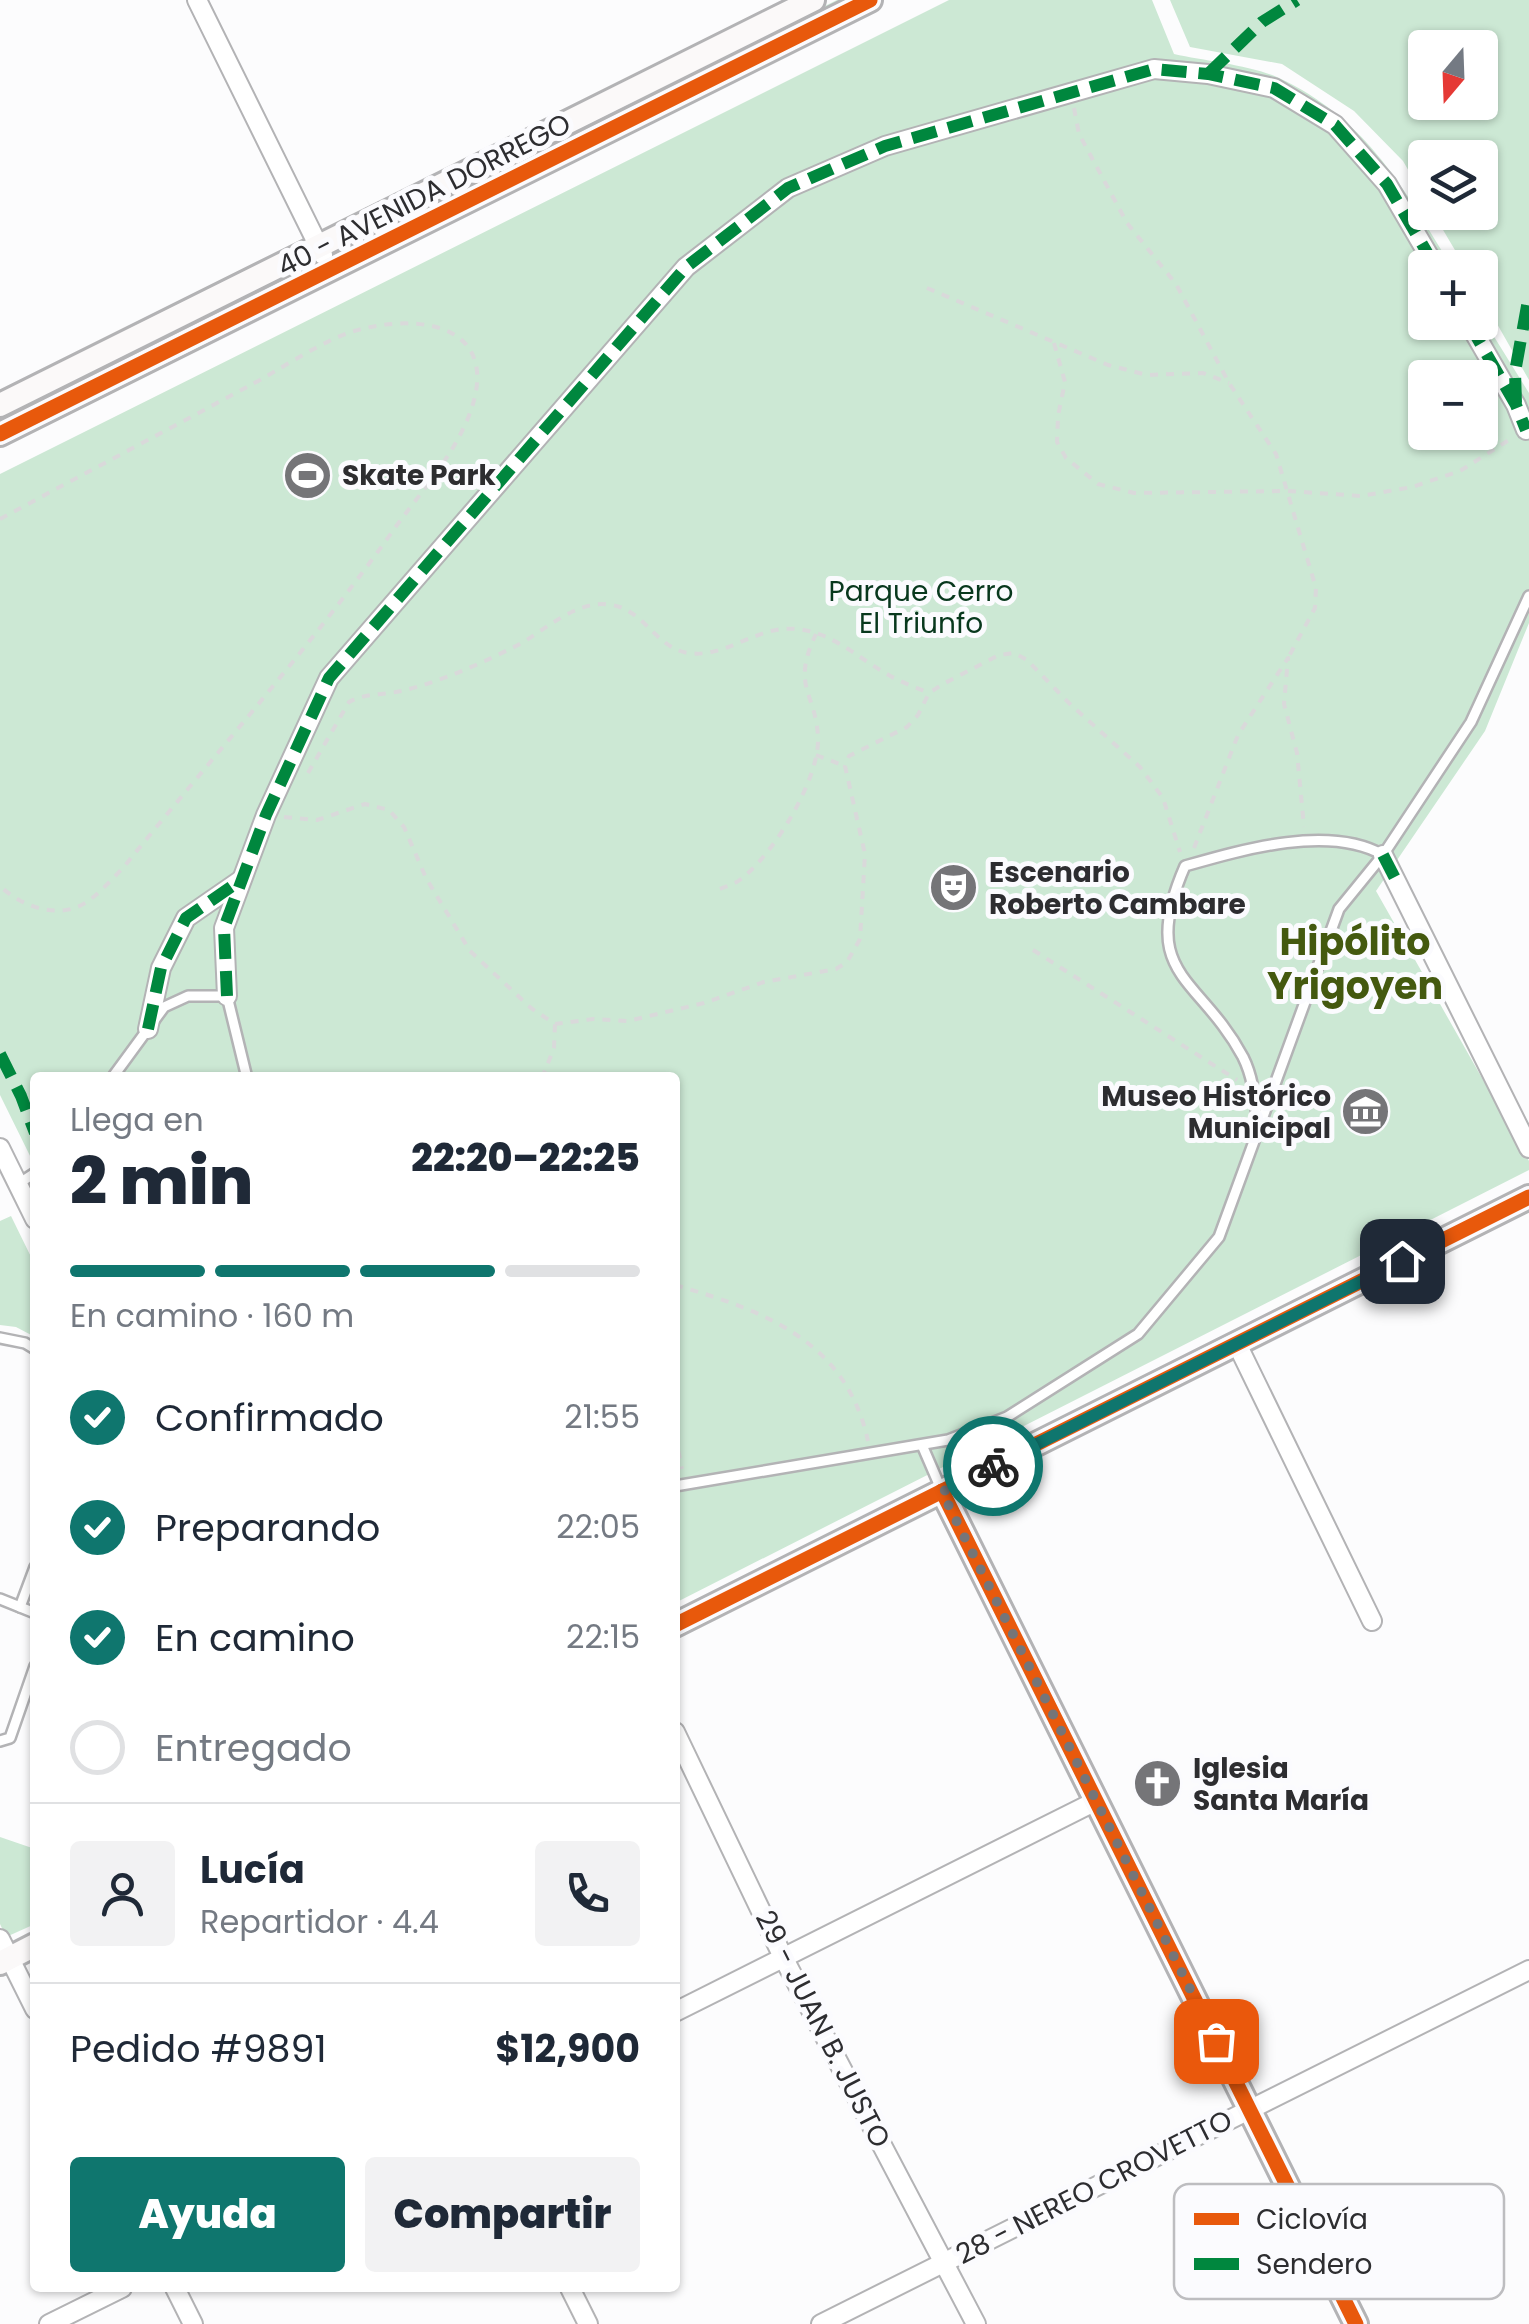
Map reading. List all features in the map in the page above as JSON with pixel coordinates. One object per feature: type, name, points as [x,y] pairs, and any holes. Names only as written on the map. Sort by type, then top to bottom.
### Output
[{"type":"street","points":[[197,0],[330,269]]},
{"type":"street","name":"40 - AVENIDA DORREGO","points":[[0,405],[813,0]]},
{"type":"street","name":"40 - AVENIDA DORREGO","points":[[0,434],[870,0]]},
{"type":"street","points":[[228,996],[224,928],[266,815],[329,678],[686,267],[788,188],[885,146],[1154,69],[1208,74],[1274,88],[1335,125],[1388,184],[1426,250]]},
{"type":"street","points":[[1478,340],[1516,405],[1528,435]]},
{"type":"street","points":[[1383,856],[1529,1148]]},
{"type":"street","points":[[148,1029],[161,968],[186,918],[242,879]]},
{"type":"street","points":[[0,1148],[30,1209]]},
{"type":"street","points":[[0,1192],[18,1184]]},
{"type":"street","points":[[680,1623],[1529,1198]]},
{"type":"street","points":[[1237,1344],[1372,1621]]},
{"type":"street","points":[[942,1492],[1287,2184]]},
{"type":"street","name":"29 - JUAN B. JUSTO","points":[[680,1742],[783,1958],[976,2324]]},
{"type":"street","points":[[680,2010],[1096,1801]]},
{"type":"street","points":[[30,1946],[3,1953],[30,2000]]},
{"type":"street","name":"28 - NEREO CROVETTO","points":[[821,2324],[1529,1970]]},
{"type":"street","points":[[49,2324],[114,2292]]},
{"type":"street","points":[[176,2292],[193,2324]]},
{"type":"street","points":[[572,2292],[588,2324]]},
{"type":"street","points":[[1344,2299],[1356,2324]]},
{"type":"lane","points":[[680,1484],[948,1440],[1007,1417],[1138,1334],[1219,1238],[1339,909],[1383,856],[1471,722],[1529,596]]},
{"type":"lane","points":[[1258,1128],[1252,1076],[1234,1042],[1173,964],[1167,940],[1168,915],[1185,866],[1248,848],[1305,842],[1370,848],[1383,856]]},
{"type":"lane","points":[[116,1072],[164,1007],[188,996],[228,996],[246,1072]]},
{"type":"lane","points":[[18,1184],[30,1176]]},
{"type":"lane","points":[[0,1338],[30,1346]]},
{"type":"lane","points":[[922,1446],[942,1492]]},
{"type":"lane","points":[[20,1607],[30,1580]]},
{"type":"lane","points":[[0,1599],[30,1611]]},
{"type":"lane","points":[[0,1741],[10,1738],[30,1680]]},
{"type":"path","points":[[1071,92],[1079,134],[1106,188],[1126,223],[1176,284],[1229,383],[1276,454],[1316,588],[1315,608],[1238,735],[1204,828],[1185,866]]},
{"type":"path","points":[[927,288],[1084,357],[1146,375],[1203,373],[1229,383]]},
{"type":"path","points":[[0,519],[352,332],[425,324],[451,332],[468,344],[476,363],[478,387],[467,420],[448,454],[360,578],[123,868],[86,903],[62,912],[29,905],[0,886]]},
{"type":"path","points":[[1054,343],[1065,382],[1057,442],[1066,458],[1098,484],[1134,493],[1288,491],[1360,496],[1412,487],[1460,471],[1528,435]]},
{"type":"path","points":[[302,784],[349,702],[359,696],[402,690],[471,666],[519,644],[586,605],[617,605],[644,621],[672,648],[686,653],[706,654],[784,629],[816,634],[847,647],[886,674],[929,693]]},
{"type":"path","points":[[720,888],[739,882],[766,854],[794,811],[816,754],[818,730],[805,691],[804,673],[816,634]]},
{"type":"path","points":[[266,815],[317,820],[365,804],[389,810],[404,826],[426,878],[470,951],[531,1008],[555,1024],[628,1022],[764,982],[836,969],[847,962],[860,939],[865,854],[844,766],[849,756],[907,727],[929,693],[999,655],[1014,654],[1027,660],[1140,767],[1163,798],[1185,866]]},
{"type":"path","points":[[1288,658],[1284,704],[1297,753],[1305,842]]},
{"type":"path","points":[[816,754],[844,766]]},
{"type":"path","points":[[1034,950],[1254,1091]]},
{"type":"path","points":[[544,1072],[554,1048],[555,1024]]},
{"type":"path","points":[[680,1288],[780,1325],[818,1350],[851,1388],[861,1410],[871,1455]]},
{"type":"green space","points":[[837,0],[849,0],[346,251],[343,247]]},
{"type":"green space","name":"Parque Cerro El Triunfo","points":[[949,0],[1152,0],[1174,54],[1268,74],[1310,95],[1360,135],[1399,184],[1408,198],[1408,230],[1428,230],[1441,250],[1408,250],[1408,340],[1496,340],[1529,393],[1529,623],[1485,731],[1376,891],[1529,1161],[1529,1170],[680,1600],[680,1072],[30,1072],[30,1156],[0,1095],[0,474]]},
{"type":"green space","points":[[1170,0],[1529,0],[1529,380],[1498,326],[1498,250],[1455,250],[1443,230],[1498,230],[1498,140],[1408,140],[1408,170],[1354,111],[1282,64],[1190,47]]},
{"type":"green space","points":[[292,272],[294,277],[0,424],[0,417]]},
{"type":"green space","points":[[11,1216],[30,1255],[30,1334],[0,1325],[0,1221]]},
{"type":"green space","points":[[0,1837],[30,1847],[30,1926],[6,1937],[0,1924]]},
{"type":"marked path","points":[[1208,74],[1262,22],[1297,0]]},
{"type":"marked path","points":[[227,996],[224,928],[266,815],[329,678],[686,267],[788,188],[885,146],[1154,69],[1208,74],[1274,88],[1335,125],[1387,184],[1426,250]]},
{"type":"marked path","points":[[1516,403],[1515,372],[1529,295]]},
{"type":"marked path","points":[[1478,340],[1526,430]]},
{"type":"marked path","points":[[1383,855],[1399,886]]},
{"type":"marked path","points":[[148,1029],[161,968],[186,918],[241,880]]},
{"type":"marked path","points":[[0,1054],[30,1120]]},
{"type":"cycle path","points":[[0,434],[870,0]]},
{"type":"cycle path","points":[[680,1622],[1529,1197]]},
{"type":"cycle path","points":[[942,1491],[1286,2184]]},
{"type":"cycle path","points":[[1344,2299],[1356,2324]]},
{"type":"way so far","points":[[993,1466],[942,1492],[1216,2041]]},
{"type":"place","name":"Skate Park","points":[[307,475]]},
{"type":"place","name":"Escenario Roberto Cambare","points":[[954,888]]},
{"type":"place","name":"Museo Histórico Municipal","points":[[1366,1112]]},
{"type":"place","name":"Iglesia Santa María","points":[[1158,1784]]},
{"type":"district","name":"Hipólito Yrigoyen","points":[[1355,963]]},
{"type":"route","points":[[993,1466],[1402,1261]]}]
